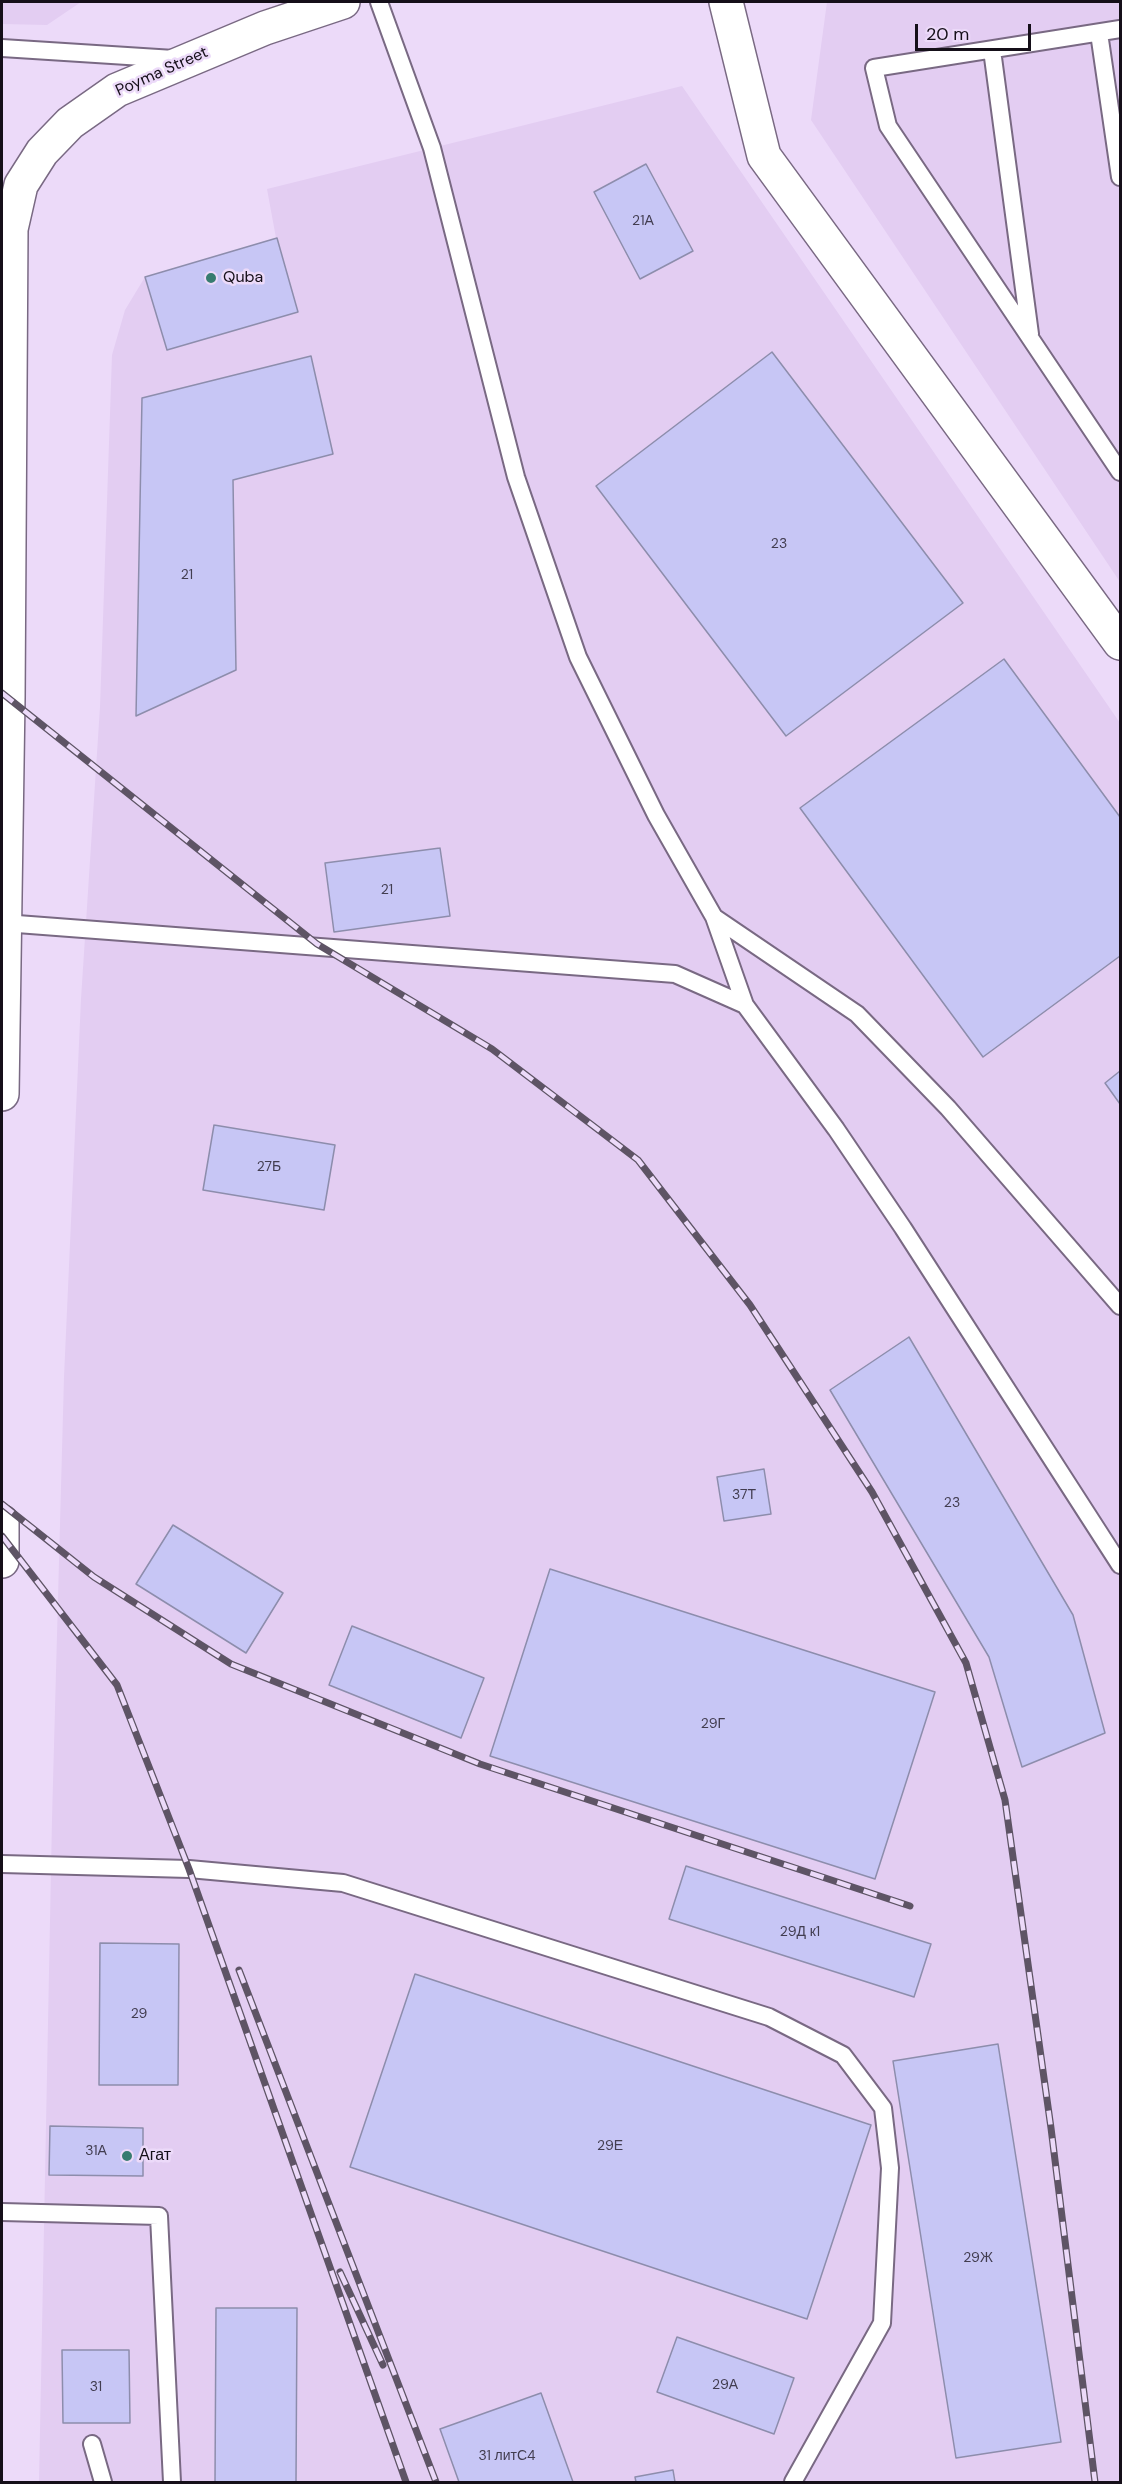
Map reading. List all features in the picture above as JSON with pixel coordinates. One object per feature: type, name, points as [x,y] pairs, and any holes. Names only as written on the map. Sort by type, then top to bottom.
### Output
[{"type":"main road","points":[[726,2],[764,156],[1120,643]]},
{"type":"main road","name":"Poyma Street","points":[[2,1094],[11,229],[21,185],[42,152],[70,123],[117,90],[187,59],[327,4]]},
{"type":"main road","points":[[2,1522],[2,1560]]},
{"type":"lane","points":[[379,2],[432,148],[516,477],[578,657],[656,815],[714,917],[746,1005],[836,1129],[903,1228],[1120,1565]]},
{"type":"lane","points":[[1120,29],[874,68],[888,126],[1120,472]]},
{"type":"lane","points":[[1099,33],[1120,177]]},
{"type":"lane","points":[[2,48],[187,59]]},
{"type":"lane","points":[[992,50],[1030,338]]},
{"type":"lane","points":[[714,917],[857,1014],[948,1107],[1120,1306]]},
{"type":"lane","points":[[4,923],[675,974],[746,1005]]},
{"type":"lane","points":[[2,1863],[189,1869],[343,1883],[769,2018],[843,2055],[883,2108],[890,2168],[882,2323],[793,2482]]},
{"type":"lane","points":[[2,2212],[159,2216],[172,2482]]},
{"type":"lane","points":[[92,2444],[103,2482]]},
{"type":"shaded area","points":[[2,2],[81,2],[47,25],[2,24]]},
{"type":"shaded area","points":[[827,2],[1120,2],[1120,582],[811,120]]},
{"type":"shaded area","points":[[682,86],[1120,723],[1120,2482],[39,2482],[52,1819],[64,1377],[81,999],[100,707],[112,355],[125,310],[145,277],[276,238],[267,189]]},
{"type":"building","points":[[646,164],[693,251],[640,279],[594,192]]},
{"type":"building","points":[[277,238],[298,312],[167,350],[145,277]]},
{"type":"building","points":[[772,352],[963,603],[786,736],[596,486]]},
{"type":"building","points":[[311,356],[333,454],[233,480],[236,670],[136,716],[142,398]]},
{"type":"building","points":[[1004,659],[1120,817],[1120,956],[983,1057],[800,808]]},
{"type":"building","points":[[440,848],[450,916],[334,932],[325,863]]},
{"type":"building","points":[[1120,1071],[1120,1104],[1105,1083]]},
{"type":"building","points":[[214,1125],[335,1145],[324,1210],[203,1190]]},
{"type":"building","points":[[909,1337],[1073,1615],[1105,1733],[1022,1767],[989,1657],[830,1390]]},
{"type":"building","points":[[764,1469],[771,1514],[724,1521],[717,1477]]},
{"type":"building","points":[[173,1525],[283,1593],[246,1653],[136,1584]]},
{"type":"building","points":[[550,1569],[935,1692],[875,1879],[490,1756]]},
{"type":"building","points":[[352,1626],[484,1678],[461,1738],[329,1685]]},
{"type":"building","points":[[686,1866],[931,1944],[914,1997],[669,1919]]},
{"type":"building","points":[[100,1943],[179,1944],[178,2085],[99,2085]]},
{"type":"building","points":[[415,1974],[871,2125],[807,2319],[350,2167]]},
{"type":"building","points":[[998,2044],[1061,2442],[956,2458],[893,2061]]},
{"type":"building","points":[[50,2126],[143,2128],[143,2176],[49,2175]]},
{"type":"building","points":[[216,2308],[297,2308],[296,2482],[215,2482]]},
{"type":"building","points":[[677,2337],[794,2378],[774,2434],[657,2392]]},
{"type":"building","points":[[62,2350],[129,2350],[130,2423],[63,2423]]},
{"type":"building","points":[[541,2393],[573,2482],[459,2482],[440,2429]]},
{"type":"building","points":[[673,2470],[675,2482],[636,2482],[635,2477]]},
{"type":"railway","points":[[2,693],[317,944],[492,1049],[638,1160],[750,1305],[872,1492],[966,1663],[1005,1800],[1051,2128],[1095,2482]]},
{"type":"railway","points":[[2,1504],[94,1577],[231,1664],[480,1764],[910,1906]]},
{"type":"railway","points":[[2,1536],[117,1685],[189,1869],[406,2482]]},
{"type":"railway","points":[[239,1970],[436,2482]]},
{"type":"railway","points":[[340,2272],[383,2365]]},
{"type":"place","name":"Quba","points":[[211,278]]},
{"type":"place","name":"Агат","points":[[127,2156]]}]
